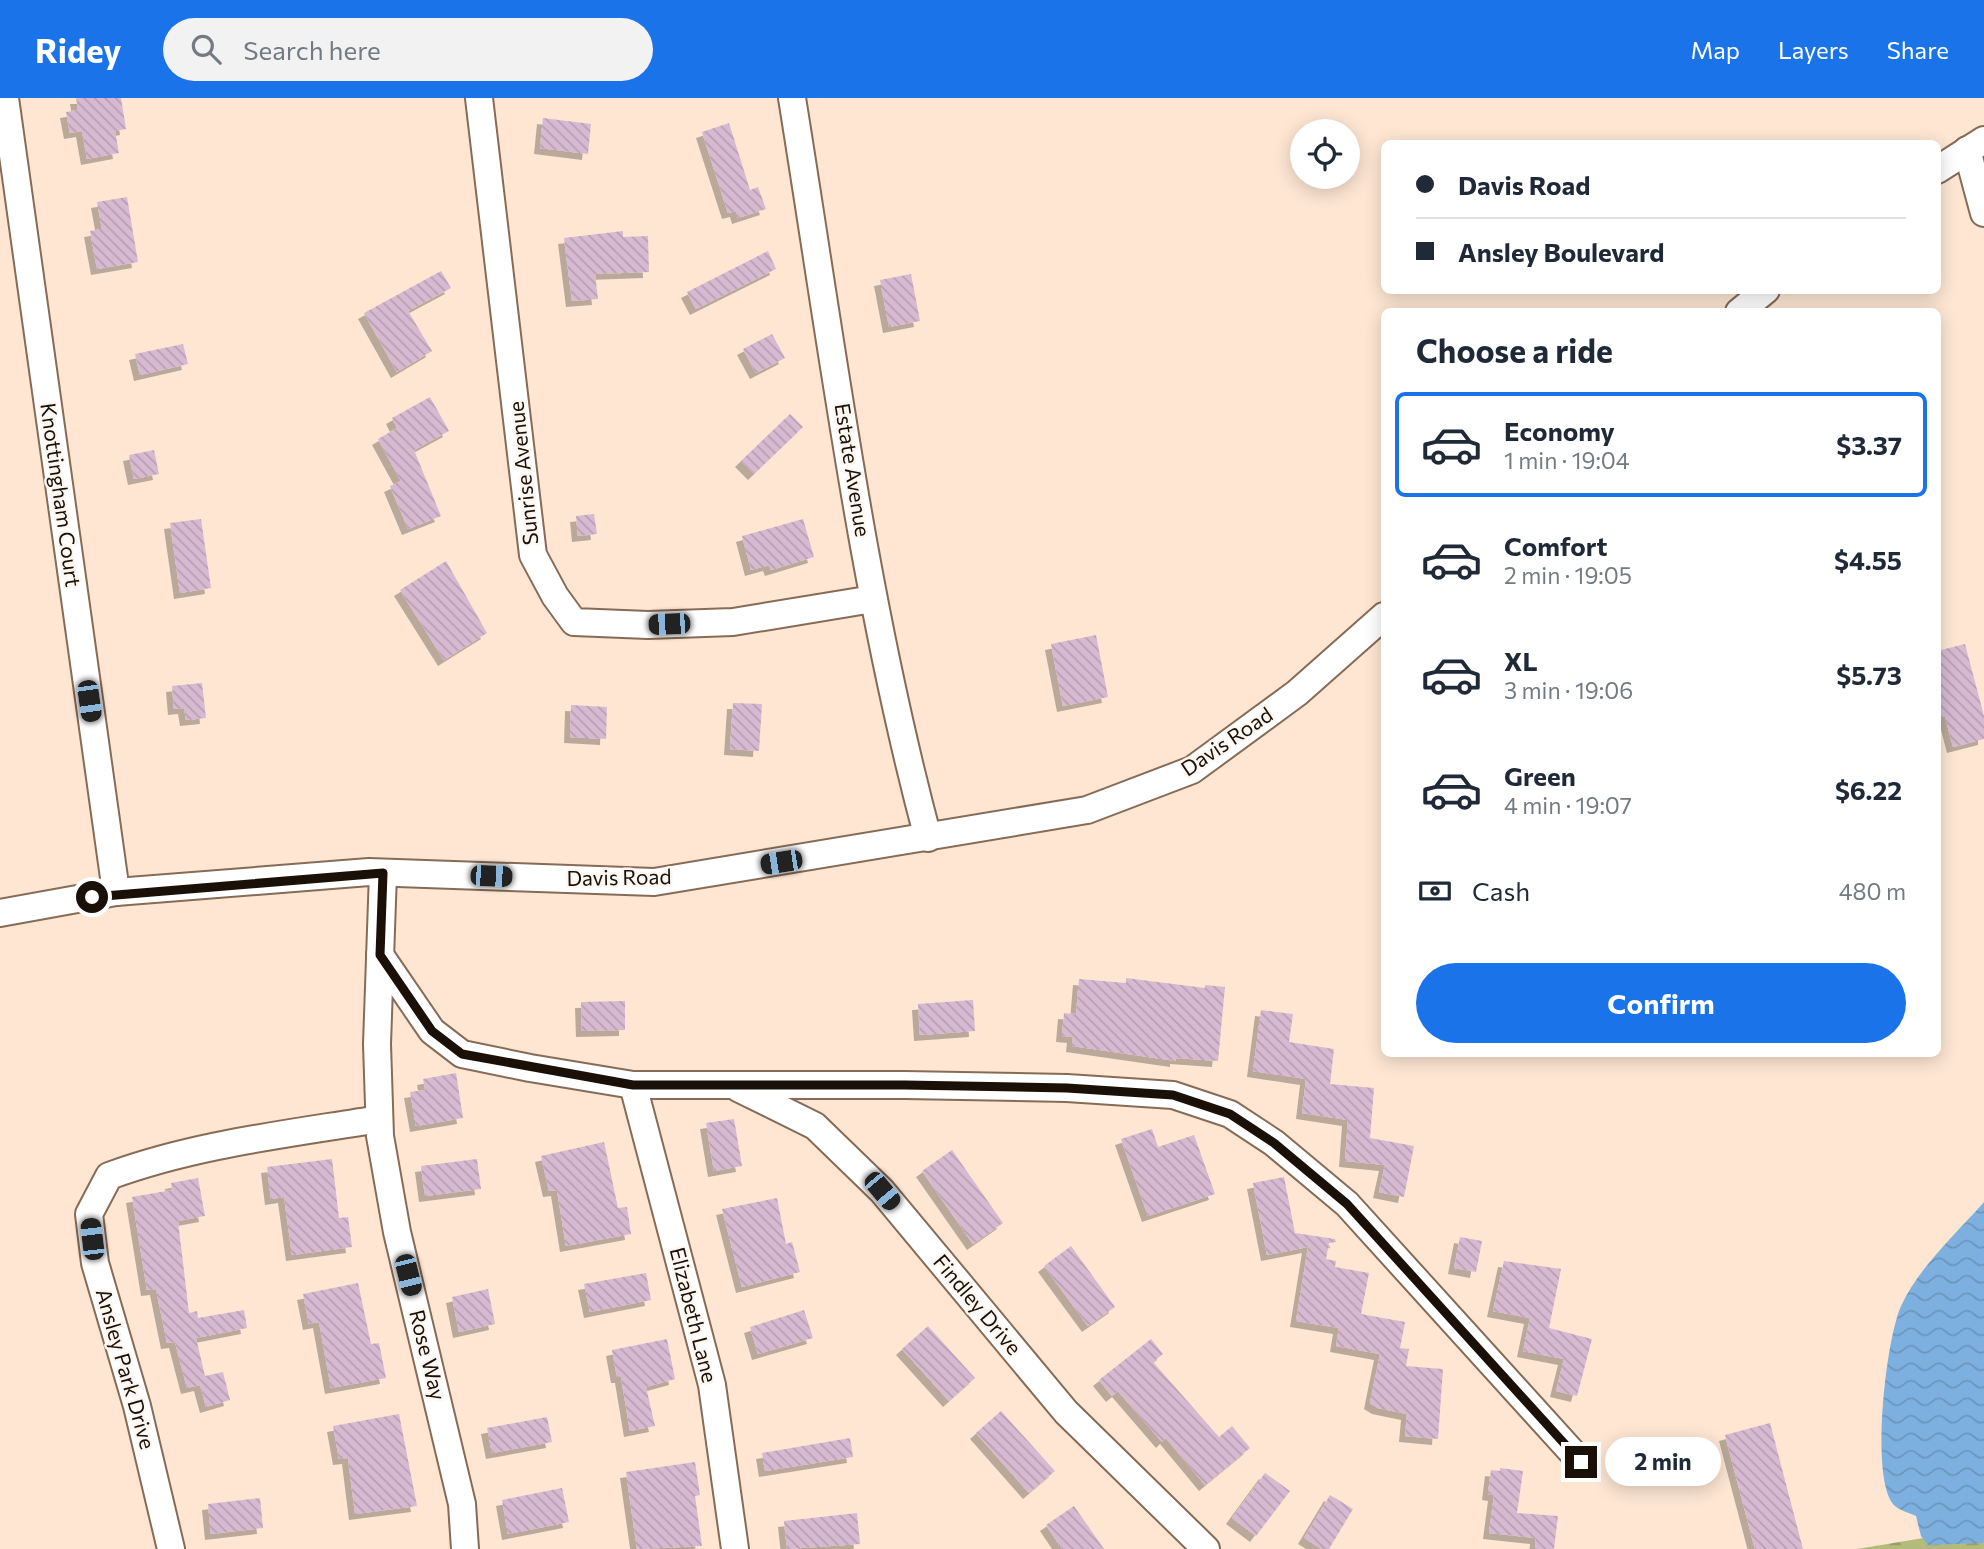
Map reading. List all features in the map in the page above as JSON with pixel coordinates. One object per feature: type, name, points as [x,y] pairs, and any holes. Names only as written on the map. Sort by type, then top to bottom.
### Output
[{"type":"street","name":"Knottingham Court","points":[[5,98],[116,892]]},
{"type":"street","name":"Sunrise Avenue","points":[[479,98],[533,555],[555,596],[574,622],[648,625],[733,622],[873,599]]},
{"type":"street","name":"Estate Avenue","points":[[792,98],[873,599],[899,729],[928,838]]},
{"type":"street","points":[[1941,167],[1976,145],[1984,212]]},
{"type":"street","points":[[1744,308],[1761,294]]},
{"type":"street","name":"Davis Road","points":[[0,913],[116,892],[383,873],[654,882],[1087,810],[1192,770],[1297,693],[1381,619]]},
{"type":"street","name":"Rose Way","points":[[383,873],[377,1044],[379,1119],[397,1233],[462,1504],[464,1549]]},
{"type":"street","points":[[380,955],[432,1031],[462,1054],[633,1085],[1067,1088],[1173,1095],[1230,1114],[1274,1143],[1347,1204],[1581,1462]]},
{"type":"street","name":"Elizabeth Lane","points":[[633,1085],[712,1385],[735,1549]]},
{"type":"street","name":"Findley Drive","points":[[732,1085],[815,1126],[873,1182],[1066,1412],[1206,1549]]},
{"type":"street","name":"Ansley Park Drive","points":[[171,1549],[137,1406],[95,1263],[89,1214],[108,1176],[138,1165],[208,1147],[379,1119]]},
{"type":"green space","points":[[1984,1528],[1984,1549],[1857,1549]]},
{"type":"water","points":[[1984,1202],[1984,1543],[1928,1545],[1921,1536],[1916,1516],[1895,1506],[1886,1489],[1881,1438],[1890,1347],[1901,1306],[1918,1278]]},
{"type":"building","points":[[76,98],[121,98],[126,129],[115,131],[119,153],[87,159],[82,131],[70,133],[66,112],[78,110]]},
{"type":"building","points":[[543,118],[591,124],[588,154],[540,148]]},
{"type":"building","points":[[729,123],[750,190],[758,187],[766,209],[738,218],[736,211],[728,213],[702,132]]},
{"type":"building","points":[[127,197],[138,262],[97,269],[90,231],[102,229],[97,202]]},
{"type":"building","points":[[623,231],[623,237],[648,236],[649,272],[595,274],[598,299],[572,301],[564,238]]},
{"type":"building","points":[[768,251],[776,269],[696,309],[687,292]]},
{"type":"building","points":[[441,271],[451,288],[408,311],[432,351],[397,372],[364,313]]},
{"type":"building","points":[[911,274],[920,321],[889,327],[880,280]]},
{"type":"building","points":[[772,334],[785,358],[756,373],[743,349]]},
{"type":"building","points":[[183,344],[188,364],[140,375],[135,354]]},
{"type":"building","points":[[430,397],[449,431],[414,450],[441,516],[408,529],[390,486],[401,481],[378,439],[397,428],[392,418]]},
{"type":"building","points":[[790,414],[803,427],[754,474],[741,461]]},
{"type":"building","points":[[154,450],[159,474],[134,479],[129,455]]},
{"type":"building","points":[[594,514],[597,534],[578,536],[576,516]]},
{"type":"building","points":[[201,519],[211,588],[180,593],[170,523]]},
{"type":"building","points":[[803,519],[814,557],[771,570],[769,565],[751,570],[742,536]]},
{"type":"building","points":[[446,561],[487,633],[444,660],[400,590]]},
{"type":"building","points":[[1096,635],[1108,697],[1063,706],[1051,644]]},
{"type":"building","points":[[1965,644],[1984,716],[1984,739],[1953,747],[1945,716],[1941,717],[1941,650]]},
{"type":"building","points":[[202,683],[206,718],[186,720],[184,708],[174,709],[172,686]]},
{"type":"building","points":[[733,703],[762,704],[759,751],[730,749]]},
{"type":"building","points":[[571,705],[607,707],[606,739],[570,737]]},
{"type":"building","points":[[1126,978],[1205,988],[1205,985],[1225,987],[1218,1061],[1176,1058],[1176,1061],[1072,1046],[1073,1037],[1062,1036],[1064,1013],[1076,1014],[1079,979],[1126,983]]},
{"type":"building","points":[[973,1000],[975,1031],[920,1035],[918,1004]]},
{"type":"building","points":[[625,1001],[625,1030],[582,1031],[581,1002]]},
{"type":"building","points":[[1261,1010],[1293,1014],[1289,1042],[1334,1049],[1330,1084],[1374,1088],[1370,1138],[1414,1146],[1404,1197],[1379,1192],[1385,1165],[1345,1161],[1348,1120],[1302,1113],[1306,1079],[1253,1071]]},
{"type":"building","points":[[456,1073],[463,1118],[416,1126],[410,1092],[425,1090],[423,1079]]},
{"type":"building","points":[[734,1119],[742,1166],[714,1171],[706,1123]]},
{"type":"building","points":[[1152,1129],[1158,1147],[1194,1135],[1215,1194],[1148,1216],[1121,1139]]},
{"type":"building","points":[[604,1142],[618,1208],[627,1207],[631,1234],[566,1246],[557,1190],[549,1191],[541,1156]]},
{"type":"building","points":[[952,1150],[1003,1223],[973,1244],[922,1171]]},
{"type":"building","points":[[332,1159],[339,1218],[348,1217],[352,1247],[292,1255],[284,1197],[271,1199],[267,1167]]},
{"type":"building","points":[[477,1159],[481,1189],[425,1196],[421,1166]]},
{"type":"building","points":[[1284,1177],[1295,1233],[1335,1239],[1336,1242],[1329,1243],[1326,1259],[1336,1261],[1335,1267],[1369,1273],[1361,1314],[1405,1322],[1400,1348],[1409,1349],[1406,1366],[1443,1369],[1438,1439],[1405,1436],[1407,1414],[1378,1408],[1370,1403],[1380,1354],[1336,1346],[1339,1328],[1296,1321],[1308,1247],[1267,1255],[1253,1183]]},
{"type":"building","points":[[198,1178],[205,1216],[178,1221],[189,1313],[197,1311],[198,1318],[244,1310],[247,1328],[196,1338],[205,1376],[223,1372],[230,1400],[206,1407],[200,1385],[187,1388],[175,1342],[167,1343],[156,1289],[147,1290],[132,1197],[172,1190],[171,1183]]},
{"type":"building","points":[[777,1198],[786,1244],[792,1242],[800,1272],[742,1287],[722,1209]]},
{"type":"building","points":[[1460,1237],[1482,1241],[1476,1272],[1454,1268]]},
{"type":"building","points":[[1071,1246],[1115,1307],[1088,1326],[1044,1266]]},
{"type":"building","points":[[1504,1261],[1561,1269],[1549,1328],[1592,1339],[1577,1396],[1556,1391],[1564,1359],[1523,1351],[1530,1318],[1493,1311]]},
{"type":"building","points":[[646,1273],[651,1300],[590,1312],[584,1284]]},
{"type":"building","points":[[358,1283],[371,1344],[379,1343],[386,1378],[331,1388],[319,1322],[309,1324],[303,1294]]},
{"type":"building","points":[[488,1289],[495,1324],[459,1332],[452,1297]]},
{"type":"building","points":[[804,1310],[813,1338],[758,1354],[750,1327]]},
{"type":"building","points":[[928,1326],[975,1378],[949,1401],[902,1349]]},
{"type":"building","points":[[667,1339],[675,1379],[646,1387],[655,1426],[630,1431],[621,1377],[617,1377],[612,1350]]},
{"type":"building","points":[[1151,1339],[1163,1354],[1153,1362],[1219,1437],[1232,1426],[1250,1448],[1205,1485],[1166,1438],[1162,1442],[1118,1391],[1112,1396],[1099,1380]]},
{"type":"building","points":[[1001,1411],[1055,1471],[1029,1493],[976,1433]]},
{"type":"building","points":[[399,1414],[417,1506],[355,1514],[348,1458],[339,1459],[333,1426]]},
{"type":"building","points":[[547,1417],[552,1442],[492,1453],[487,1428]]},
{"type":"building","points":[[1770,1423],[1803,1549],[1755,1549],[1725,1435]]},
{"type":"building","points":[[850,1438],[853,1457],[765,1471],[762,1453]]},
{"type":"building","points":[[695,1462],[700,1495],[695,1496],[702,1546],[637,1549],[626,1472]]},
{"type":"building","points":[[1500,1468],[1523,1471],[1517,1513],[1558,1516],[1554,1549],[1535,1549],[1536,1538],[1489,1533],[1494,1495],[1488,1494],[1491,1470],[1500,1471]]},
{"type":"building","points":[[1265,1473],[1290,1491],[1256,1536],[1232,1518]]},
{"type":"building","points":[[562,1488],[569,1522],[508,1534],[502,1500]]},
{"type":"building","points":[[1330,1495],[1353,1509],[1329,1549],[1322,1549],[1304,1538]]},
{"type":"building","points":[[260,1498],[263,1528],[211,1534],[208,1504]]},
{"type":"building","points":[[1074,1506],[1104,1549],[1062,1549],[1046,1525]]},
{"type":"building","points":[[857,1513],[860,1544],[787,1549],[784,1521]]},
{"type":"route","points":[[92,897],[116,892],[383,873],[380,955],[432,1031],[462,1054],[530,1068],[633,1085],[1067,1088],[1173,1095],[1230,1114],[1274,1143],[1347,1204],[1581,1462]]}]
